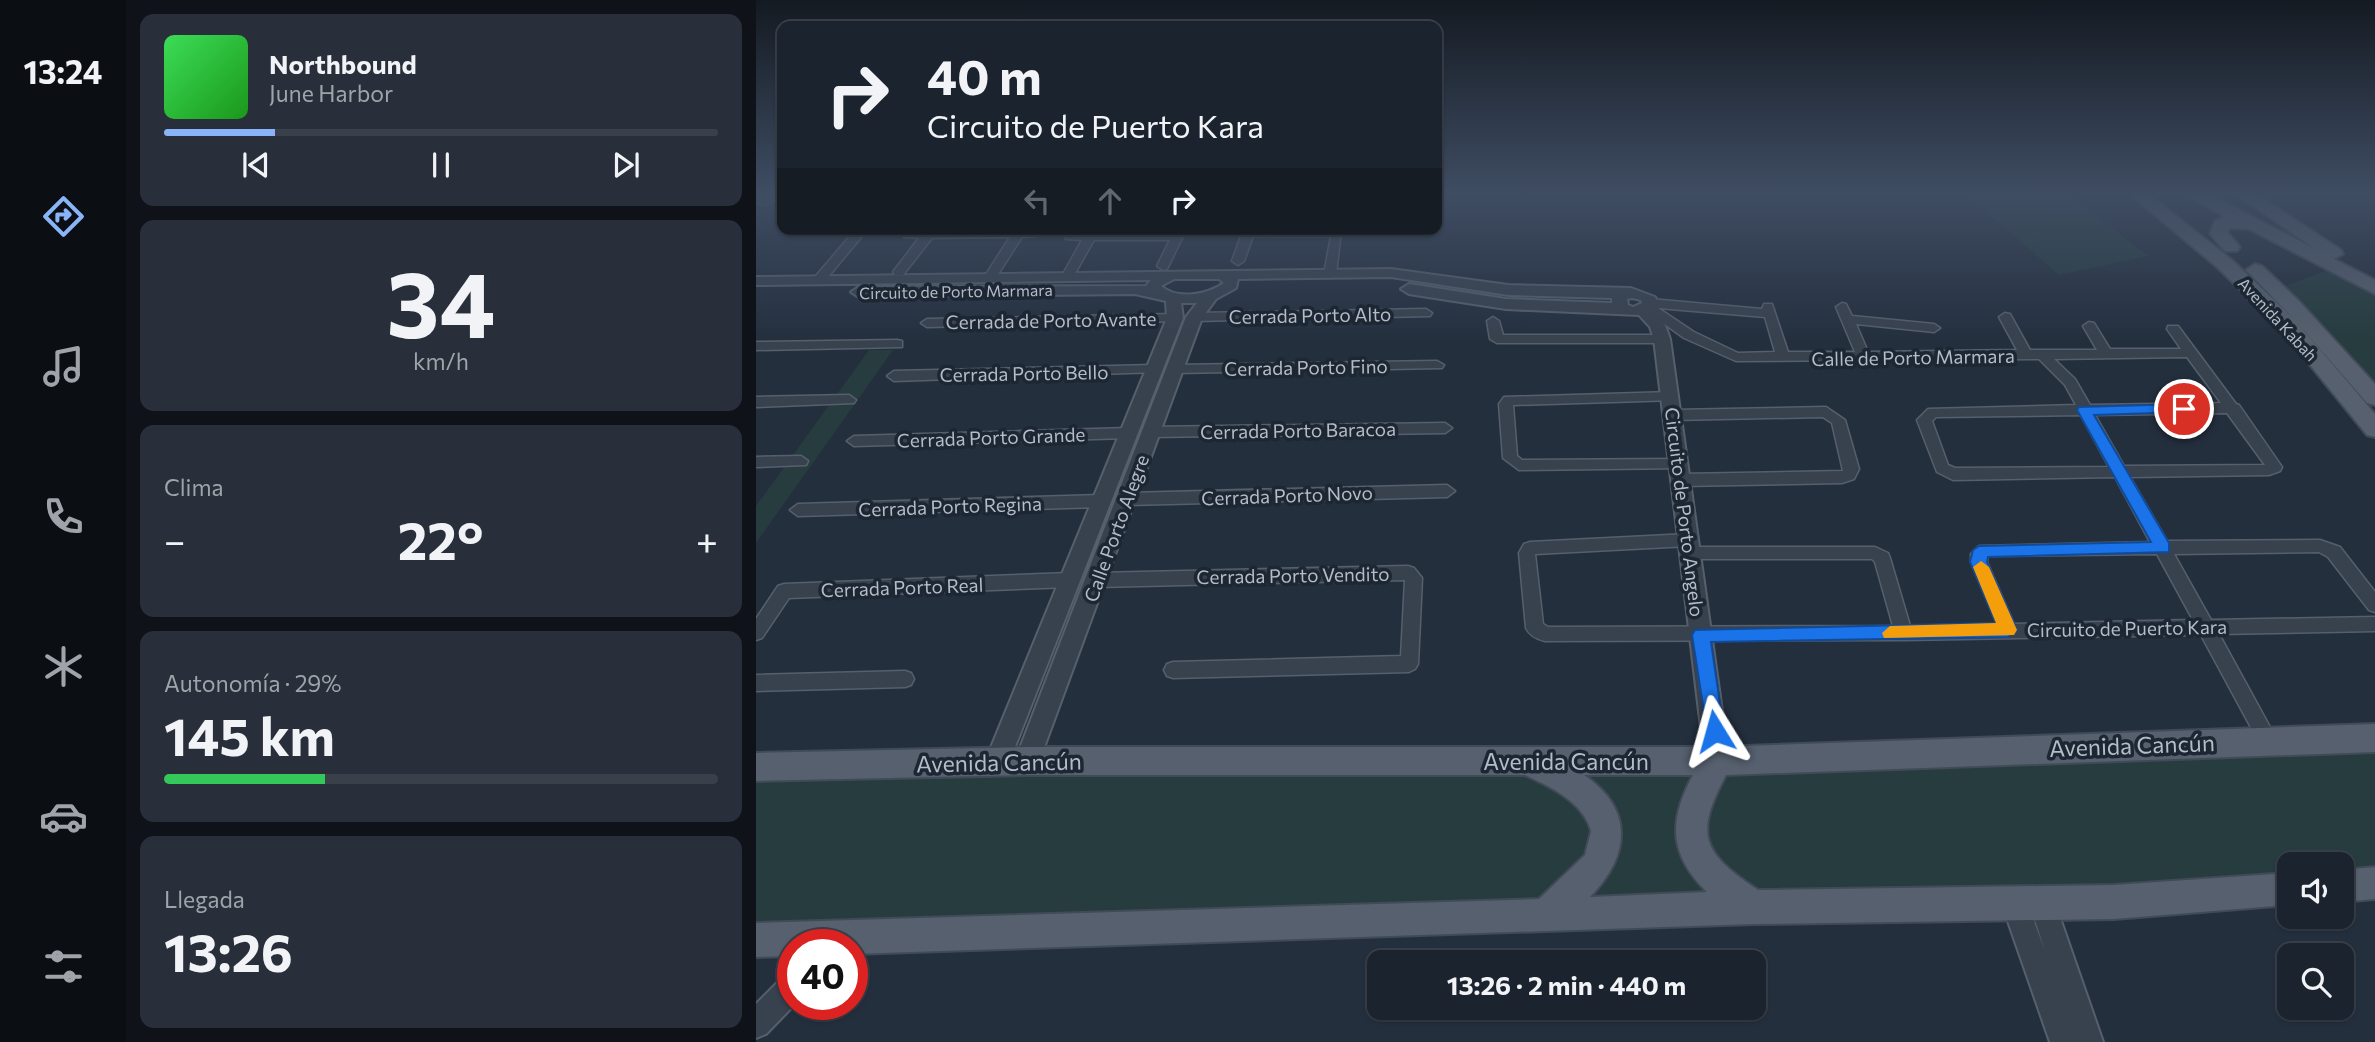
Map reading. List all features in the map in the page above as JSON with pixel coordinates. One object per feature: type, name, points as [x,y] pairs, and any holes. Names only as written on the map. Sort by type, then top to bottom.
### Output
[{"type":"main road","name":"Avenida Kabah","points":[[2198,243],[2225,264],[2287,324],[2375,429]]},
{"type":"main road","name":"Avenida Kabah","points":[[2225,243],[2291,304],[2375,398]]},
{"type":"main road","points":[[2227,243],[2231,247]]},
{"type":"main road","points":[[2288,243],[2375,288]]},
{"type":"main road","points":[[2308,243],[2375,277]]},
{"type":"main road","points":[[2318,243],[2340,258]]},
{"type":"main road","points":[[2260,274],[2265,303]]},
{"type":"main road","name":"Avenida Cancún","points":[[756,767],[1027,761],[1717,761],[2375,738]]},
{"type":"main road","points":[[1717,761],[1693,808],[1690,830],[1692,841],[1710,873],[1726,889],[1754,907]]},
{"type":"main road","points":[[1529,762],[1574,783],[1586,792],[1600,810],[1605,831],[1604,849],[1596,866],[1545,916]]},
{"type":"main road","points":[[2354,885],[2375,883]]},
{"type":"main road","points":[[868,943],[1754,907],[2029,904],[2277,891]]},
{"type":"main road","points":[[756,940],[777,941]]},
{"type":"street","points":[[819,279],[850,243]]},
{"type":"street","points":[[899,272],[922,243]]},
{"type":"street","points":[[991,276],[1012,243]]},
{"type":"street","points":[[1069,274],[1087,243]]},
{"type":"street","points":[[1164,295],[1153,287],[1168,270],[1175,243]]},
{"type":"street","points":[[1238,261],[1244,243]]},
{"type":"street","points":[[1330,274],[1335,243]]},
{"type":"street","name":"Circuito de Porto Marmara","points":[[756,281],[1168,270],[1222,275],[1391,273],[1551,300]]},
{"type":"street","points":[[1216,294],[1232,283],[1222,275]]},
{"type":"street","name":"Circuito de Porto Marmara","points":[[756,294],[1135,289],[1164,295],[1216,294],[1250,287],[1384,285],[1479,301],[1623,301],[1632,312],[1648,307]]},
{"type":"street","name":"Calle Porto Alegre","points":[[997,762],[1154,369],[1184,318],[1216,294]]},
{"type":"street","name":"Calle Porto Alegre","points":[[1164,295],[1184,318]]},
{"type":"street","points":[[1648,307],[1769,310],[1783,358]]},
{"type":"street","name":"Circuito de Porto Angelo","points":[[1648,307],[1661,339],[1672,406],[1717,761]]},
{"type":"street","name":"Calle de Porto Marmara","points":[[1648,307],[1689,335],[1736,357],[1864,358],[2191,353]]},
{"type":"street","name":"Cerrada Porto Alto","points":[[1184,318],[1426,313]]},
{"type":"street","points":[[1864,358],[1845,313],[1932,324],[1946,357]]},
{"type":"street","points":[[2005,317],[2026,355]]},
{"type":"street","name":"Calle Porto Alegre","points":[[1027,761],[1175,369],[1184,318]]},
{"type":"street","name":"Cerrada de Porto Avante","points":[[926,323],[1184,318]]},
{"type":"street","points":[[1493,321],[1497,339],[1661,339]]},
{"type":"street","points":[[2089,327],[2106,354]]},
{"type":"street","points":[[2173,329],[2234,408],[2274,467],[2269,470],[2120,472],[1947,472],[1942,468],[1924,420],[1926,415],[2234,408]]},
{"type":"street","points":[[756,346],[897,344]]},
{"type":"street","points":[[2043,355],[2070,382],[2268,740]]},
{"type":"street","name":"Cerrada Porto Fino","points":[[1175,369],[1437,365]]},
{"type":"street","points":[[1154,369],[1175,369]]},
{"type":"street","name":"Cerrada Porto Bello","points":[[894,376],[1154,369]]},
{"type":"street","points":[[756,402],[849,400]]},
{"type":"street","points":[[1509,400],[1826,412],[1838,420],[1852,469],[1849,475],[1842,477],[1680,472],[1519,465],[1510,458],[1506,404],[1509,400]]},
{"type":"street","name":"Cerrada Porto Baracoa","points":[[1151,432],[1445,428]]},
{"type":"street","points":[[1129,433],[1151,432]]},
{"type":"street","name":"Cerrada Porto Grande","points":[[854,441],[1129,433]]},
{"type":"street","points":[[756,462],[801,461]]},
{"type":"street","name":"Cerrada Porto Novo","points":[[1127,499],[1447,491]]},
{"type":"street","name":"Cerrada Porto Regina","points":[[799,510],[1101,501]]},
{"type":"street","points":[[1690,546],[1875,553],[1882,558],[1904,633]]},
{"type":"street","name":"Circuito de Puerto Kara","points":[[1690,546],[1530,548],[1527,553],[1535,628],[1545,634],[1701,635],[2375,624]]},
{"type":"street","points":[[2008,630],[1979,562],[1979,554],[1985,550],[2320,546],[2334,552],[2375,605]]},
{"type":"street","name":"Cerrada Porto Vendito","points":[[1097,580],[1408,573],[1414,578],[1409,664],[1173,670]]},
{"type":"street","points":[[1070,580],[1097,580]]},
{"type":"street","name":"Cerrada Porto Real","points":[[756,633],[784,591],[1070,580]]},
{"type":"street","points":[[756,682],[905,679]]},
{"type":"street","points":[[2029,904],[2064,1042]]},
{"type":"street","points":[[2029,904],[2089,1042]]},
{"type":"street","points":[[756,1024],[777,1003]]},
{"type":"green space","points":[[2022,243],[2131,243],[2148,256],[2059,275]]},
{"type":"green space","points":[[2328,270],[2375,295],[2375,381],[2285,286]]},
{"type":"green space","points":[[869,350],[893,350],[756,543],[756,506]]},
{"type":"green space","points":[[2375,739],[2375,874],[2354,877],[2354,852],[2277,852],[2277,883],[868,935],[868,929],[777,929],[777,938],[756,939],[756,782],[958,762]]},
{"type":"slow traffic","points":[[1890,633],[2008,630],[1981,567]]},
{"type":"route","points":[[1715,731],[1701,635],[2008,630],[1979,562],[1979,554],[1985,550],[2163,548],[2084,410],[2184,409]]}]
